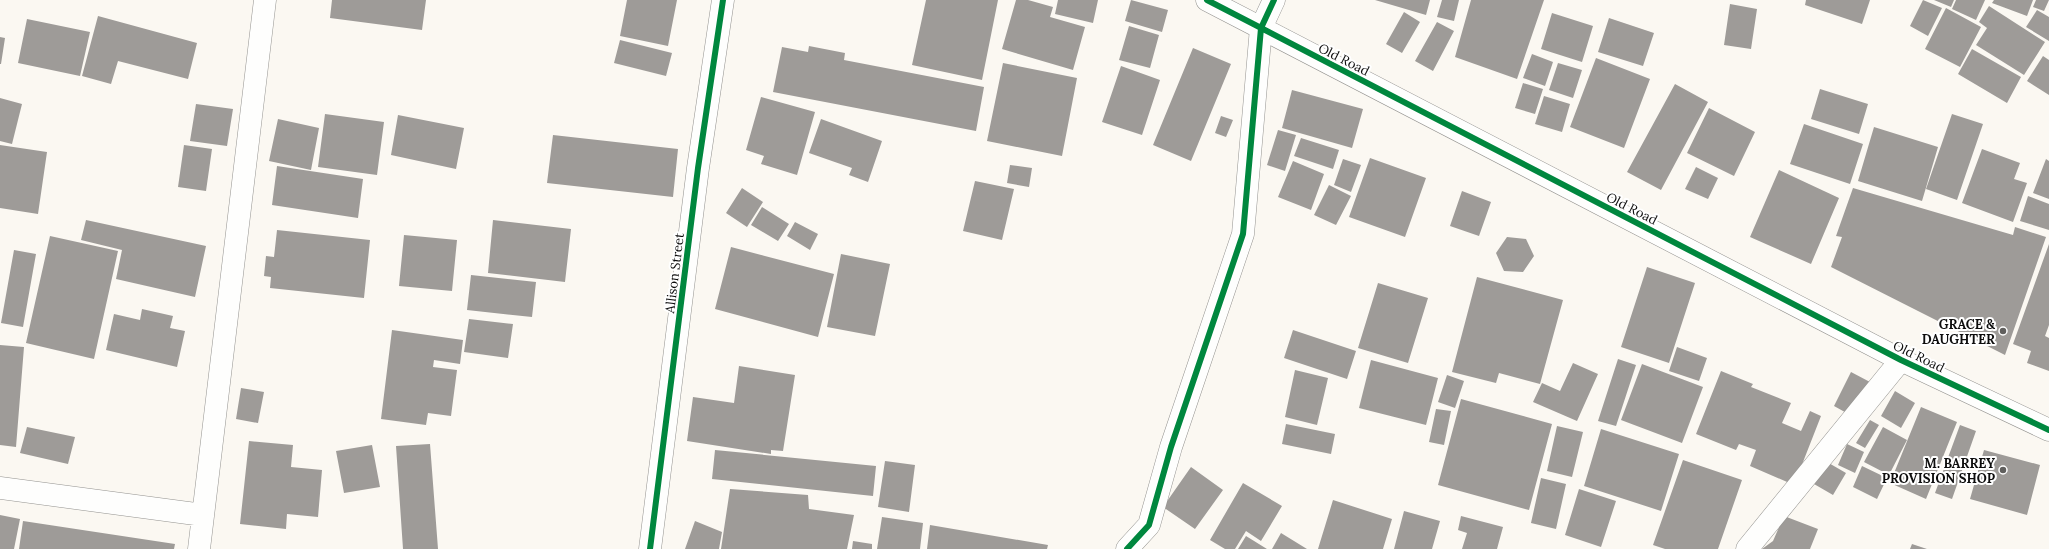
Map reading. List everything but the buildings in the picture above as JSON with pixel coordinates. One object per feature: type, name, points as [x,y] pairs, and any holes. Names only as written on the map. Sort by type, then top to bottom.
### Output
[{"type":"street","points":[[199,549],[265,0]]},
{"type":"street","name":"Allison Street","points":[[650,549],[698,168],[724,0]]},
{"type":"street","name":"Old Road","points":[[1207,0],[1901,360],[2049,430]]},
{"type":"street","points":[[1127,549],[1149,525],[1171,447],[1243,234],[1261,28],[1274,0]]},
{"type":"street","points":[[1747,549],[1901,360]]},
{"type":"street","points":[[0,488],[203,514]]},
{"type":"cycle path","points":[[650,549],[698,168],[723,0]]},
{"type":"cycle path","points":[[1207,0],[1901,360],[2049,430]]},
{"type":"cycle path","points":[[1127,549],[1149,525],[1171,447],[1243,234],[1261,28],[1274,0]]},
{"type":"place","name":"GRACE & DAUGHTER","points":[[2003,331]]},
{"type":"place","name":"M. BARREY PROVISION SHOP","points":[[2003,470]]}]
